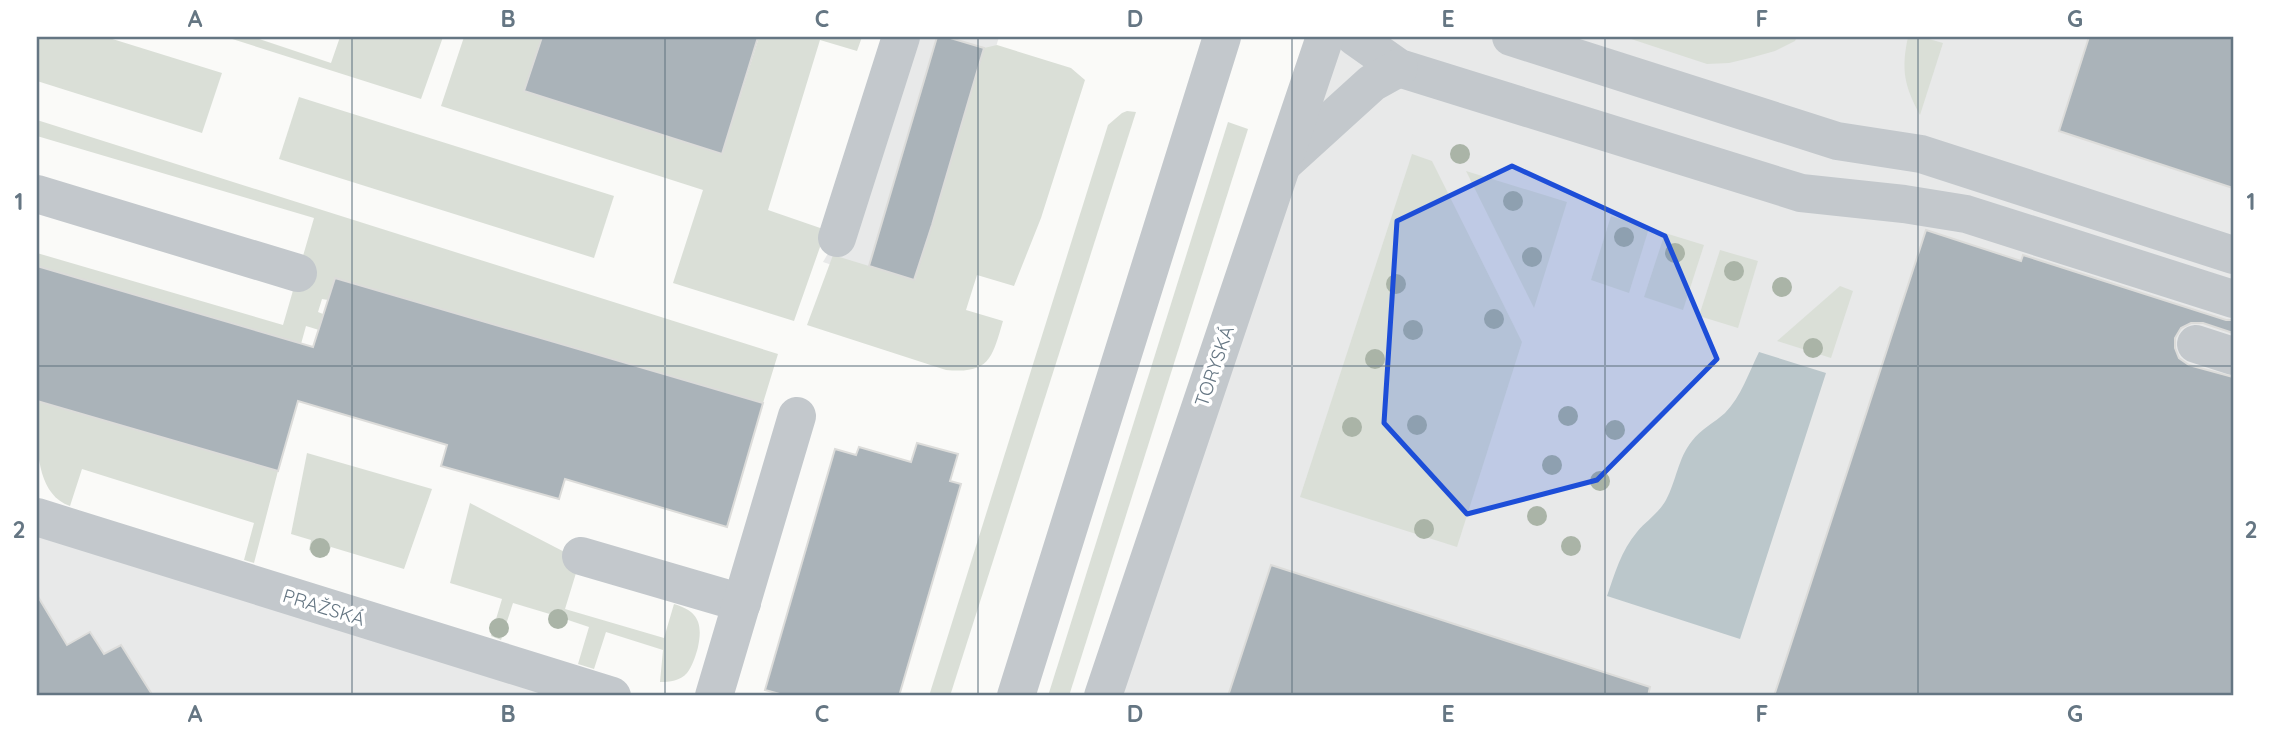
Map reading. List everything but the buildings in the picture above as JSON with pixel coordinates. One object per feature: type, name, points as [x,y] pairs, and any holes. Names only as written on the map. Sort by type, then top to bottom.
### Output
[{"type":"street","points":[[837,238],[901,37]]},
{"type":"street","name":"TORYSKÁ","points":[[1103,696],[1325,37]]},
{"type":"street","points":[[1355,37],[1399,68],[1801,193],[1966,214],[2233,299]]},
{"type":"street","points":[[1511,37],[1837,141],[1921,154],[2233,255]]},
{"type":"street","points":[[1016,696],[1224,39]]},
{"type":"street","points":[[1281,166],[1372,83],[1399,68]]},
{"type":"street","points":[[1801,193],[1816,180],[1837,141]]},
{"type":"street","points":[[37,194],[299,273]]},
{"type":"street","points":[[2196,344],[2233,356]]},
{"type":"street","points":[[714,696],[797,416]]},
{"type":"street","name":"PRAŽSKÁ","points":[[37,517],[612,696]]},
{"type":"street","points":[[581,556],[742,603]]},
{"type":"highlighted area","points":[[1512,166],[1665,236],[1717,359],[1597,480],[1467,514],[1384,423],[1397,221]]},
{"type":"shaded area","points":[[37,37],[106,37],[222,73],[202,133],[37,81]]},
{"type":"shaded area","points":[[226,37],[253,37],[331,63],[340,37],[443,37],[421,99]]},
{"type":"shaded area","points":[[464,37],[553,37],[525,91],[722,154],[759,37],[862,37],[857,51],[820,40],[768,210],[826,230],[794,321],[673,283],[703,190],[441,106]]},
{"type":"shaded area","points":[[901,37],[999,37],[919,294],[823,262],[837,238]]},
{"type":"shaded area","points":[[1325,37],[2233,37],[2233,696],[1103,696]]},
{"type":"shaded area","points":[[1625,37],[1797,37],[1795,41],[1775,51],[1729,63],[1707,64]]},
{"type":"shaded area","points":[[1908,37],[1922,37],[1943,43],[1920,115],[1905,77]]},
{"type":"shaded area","points":[[997,45],[1071,68],[1085,80],[1041,218],[1014,286],[977,275],[966,310],[1003,321],[992,354],[987,361],[972,369],[946,370],[807,325],[833,255],[915,280],[984,48]]},
{"type":"shaded area","points":[[299,97],[614,196],[594,258],[279,159]]},
{"type":"shaded area","points":[[1127,111],[1136,112],[950,696],[929,696],[1108,125]]},
{"type":"shaded area","points":[[37,120],[778,354],[763,403],[335,278],[328,300],[322,299],[318,312],[323,314],[319,330],[306,326],[301,344],[37,266],[37,253],[283,325],[314,218],[37,136]]},
{"type":"shaded area","points":[[1228,122],[1248,129],[1069,696],[1048,696]]},
{"type":"shaded area","points":[[1412,154],[1432,161],[1522,342],[1457,547],[1300,497]]},
{"type":"shaded area","points":[[1466,171],[1567,202],[1534,308]]},
{"type":"shaded area","points":[[1611,216],[1649,228],[1629,293],[1591,280]]},
{"type":"shaded area","points":[[1665,233],[1704,245],[1683,310],[1644,297]]},
{"type":"shaded area","points":[[1720,250],[1758,261],[1738,328],[1699,316]]},
{"type":"shaded area","points":[[1840,286],[1853,291],[1831,358],[1777,341]]},
{"type":"shaded area","points":[[1759,352],[1826,373],[1740,639],[1607,596],[1627,547],[1666,500],[1687,448],[1699,433],[1731,407]]},
{"type":"shaded area","points":[[37,401],[278,471],[254,563],[244,560],[254,523],[82,469],[70,506],[58,499],[49,489],[39,461]]},
{"type":"shaded area","points":[[307,453],[432,489],[404,569],[331,547],[327,556],[309,550],[311,540],[291,534]]},
{"type":"shaded area","points":[[470,503],[580,560],[565,609],[664,638],[674,604],[689,610],[697,619],[700,631],[696,654],[687,673],[675,680],[660,682],[663,650],[606,632],[594,669],[578,664],[589,627],[565,619],[563,624],[552,621],[553,615],[513,603],[501,640],[491,636],[502,599],[450,583]]},
{"type":"shaded area","points":[[37,517],[612,696],[37,696]]}]
